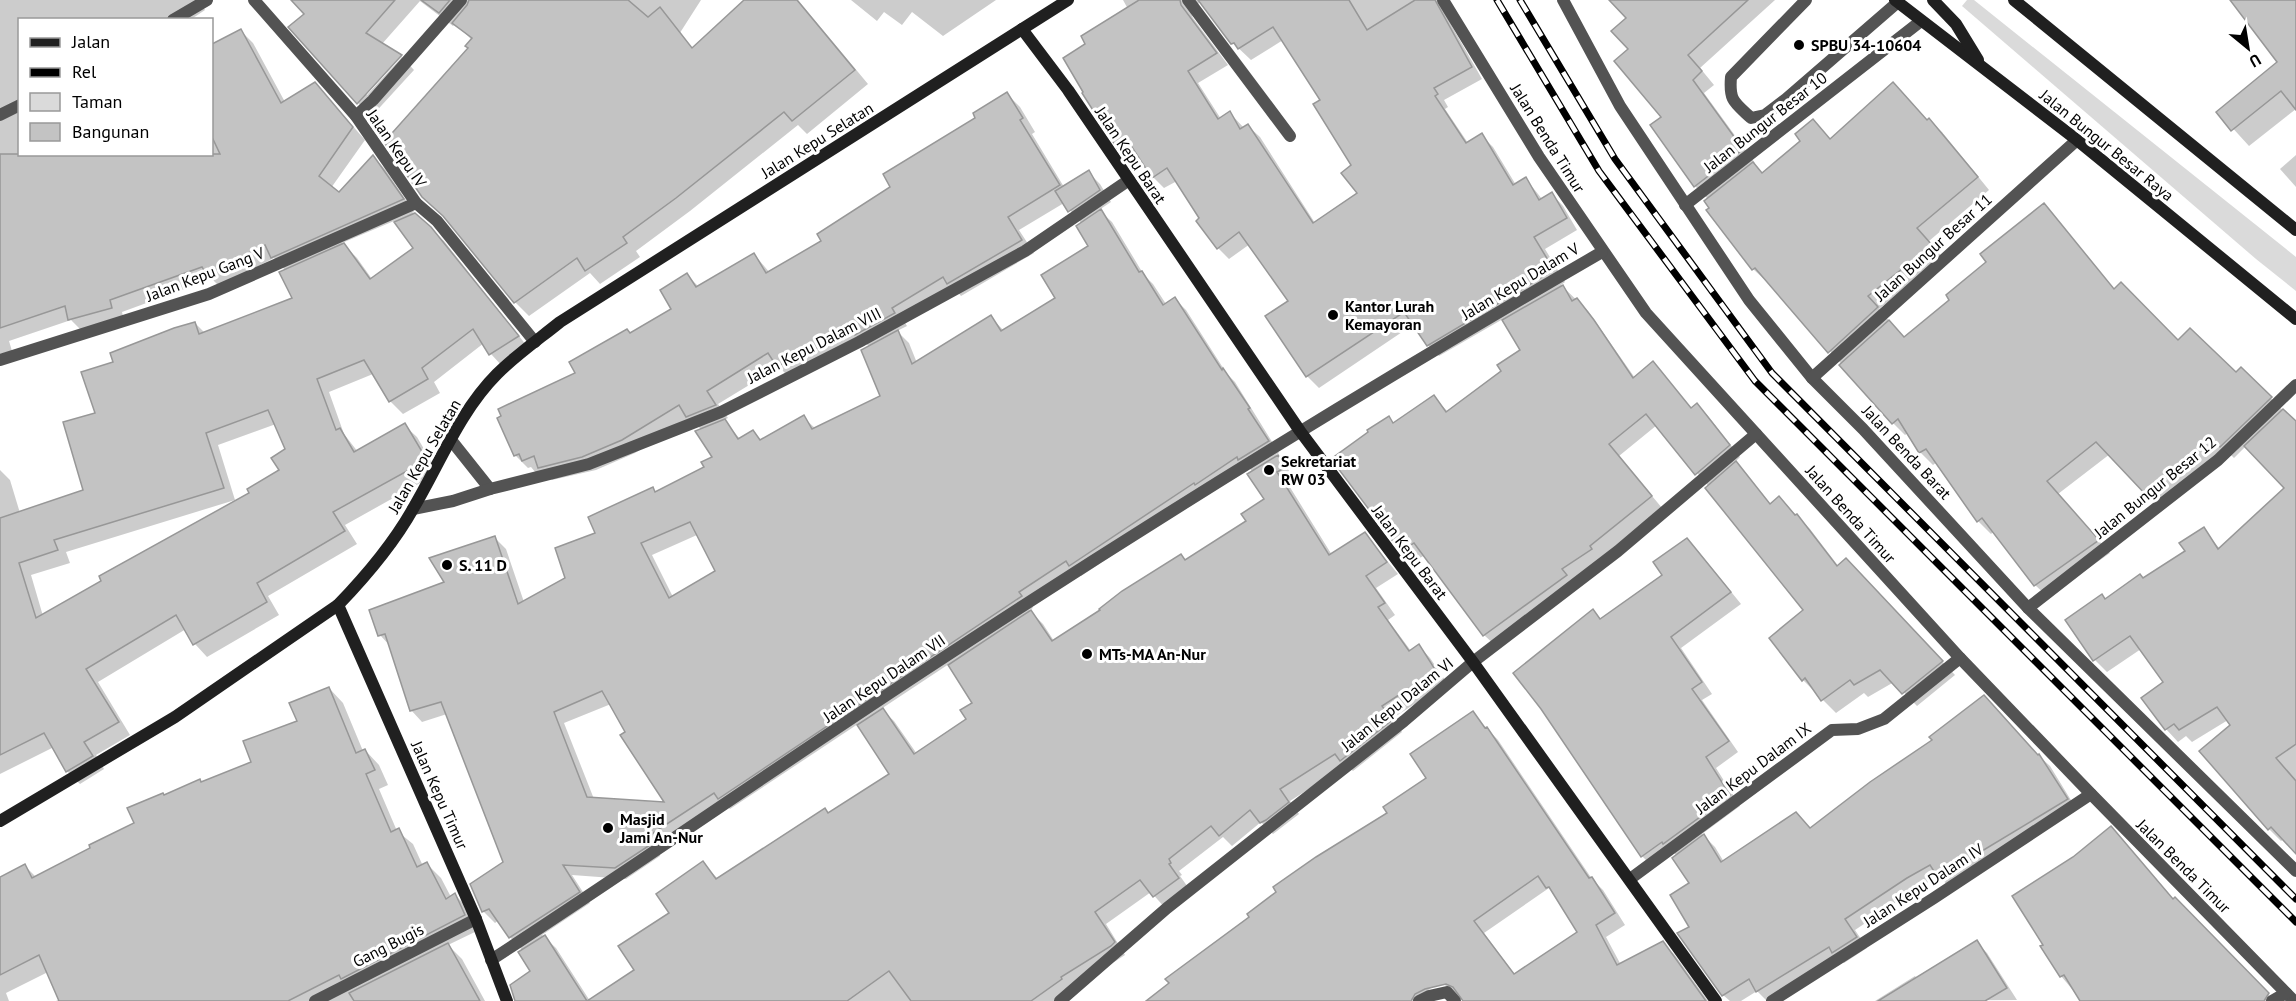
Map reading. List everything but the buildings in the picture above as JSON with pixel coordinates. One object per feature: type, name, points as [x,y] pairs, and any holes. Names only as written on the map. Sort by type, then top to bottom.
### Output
[{"type":"street","points":[[176,18],[207,0]]},
{"type":"street","name":"Jalan Kepu IV","points":[[254,0],[356,116],[416,203],[437,221],[535,342]]},
{"type":"street","points":[[356,116],[373,100],[461,0]]},
{"type":"street","name":"Jalan Kepu Selatan","points":[[0,821],[175,717],[338,605],[388,547],[413,509],[472,406],[496,375],[560,322],[1068,0]]},
{"type":"street","points":[[1188,0],[1290,136]]},
{"type":"street","name":"Jalan Benda Timur","points":[[1443,0],[1539,157],[1646,313],[1960,658],[2290,997]]},
{"type":"street","name":"Jalan Benda Barat","points":[[1563,0],[1620,106],[1685,205],[1749,300],[1812,378],[1863,429],[2028,608],[2296,871]]},
{"type":"street","points":[[1806,0],[1731,77],[1730,94],[1735,103],[1751,118],[1765,115],[1786,99],[1897,1]]},
{"type":"street","points":[[1933,0],[1956,24],[1982,66]]},
{"type":"street","points":[[2014,0],[2294,226]]},
{"type":"street","name":"Jalan Bungur Besar Raya","points":[[1897,1],[2077,140],[2296,319]]},
{"type":"street","name":"Jalan Bungur Besar 10","points":[[1685,205],[1922,21]]},
{"type":"street","name":"Jalan Kepu Barat","points":[[1022,29],[1129,180],[1300,431],[1473,662],[1716,1001]]},
{"type":"street","points":[[0,115],[18,106]]},
{"type":"street","name":"Jalan Bungur Besar 11","points":[[1812,378],[2077,140]]},
{"type":"street","name":"Jalan Kepu Dalam VIII","points":[[413,509],[453,501],[490,489],[589,464],[721,412],[858,342],[1025,251],[1129,180]]},
{"type":"street","name":"Jalan Kepu Gang V","points":[[0,360],[209,294],[416,203]]},
{"type":"street","name":"Jalan Kepu Dalam V","points":[[1300,431],[1602,252]]},
{"type":"street","name":"Jalan Bungur Besar 12","points":[[2028,608],[2217,460],[2296,385]]},
{"type":"street","name":"Jalan Kepu Dalam VII","points":[[492,960],[943,658],[1300,431]]},
{"type":"street","name":"Jalan Kepu Dalam VI","points":[[1060,1001],[1167,908],[1404,721],[1473,662],[1618,551],[1756,434]]},
{"type":"street","points":[[451,440],[490,489]]},
{"type":"street","name":"Jalan Kepu Timur","points":[[338,605],[476,919],[507,1001]]},
{"type":"street","name":"Jalan Kepu Dalam IX","points":[[1630,879],[1832,730],[1858,729],[1884,719],[1960,658]]},
{"type":"street","name":"Jalan Kepu Dalam IV","points":[[1772,1001],[2091,795]]},
{"type":"street","name":"Gang Bugis","points":[[315,1001],[476,919]]},
{"type":"street","points":[[1419,1001],[1447,992],[1455,1001]]},
{"type":"street","points":[[2272,1001],[2290,997]]},
{"type":"green space","points":[[1967,0],[1974,0],[2296,257],[2296,291],[1962,6]]},
{"type":"railway","points":[[1497,0],[1599,171],[1755,381],[2296,922]]},
{"type":"railway","points":[[1520,0],[1615,159],[1772,373],[2296,899]]},
{"type":"place","name":"SPBU 34-10604","points":[[1799,45]]},
{"type":"place","name":"Kantor Lurah Kemayoran","points":[[1333,315]]},
{"type":"place","name":"Sekretariat RW 03","points":[[1269,470]]},
{"type":"place","name":"S. 11 D","points":[[447,565]]},
{"type":"place","name":"MTs-MA An-Nur","points":[[1087,654]]},
{"type":"place","name":"Masjid Jami An-Nur","points":[[608,828]]}]
